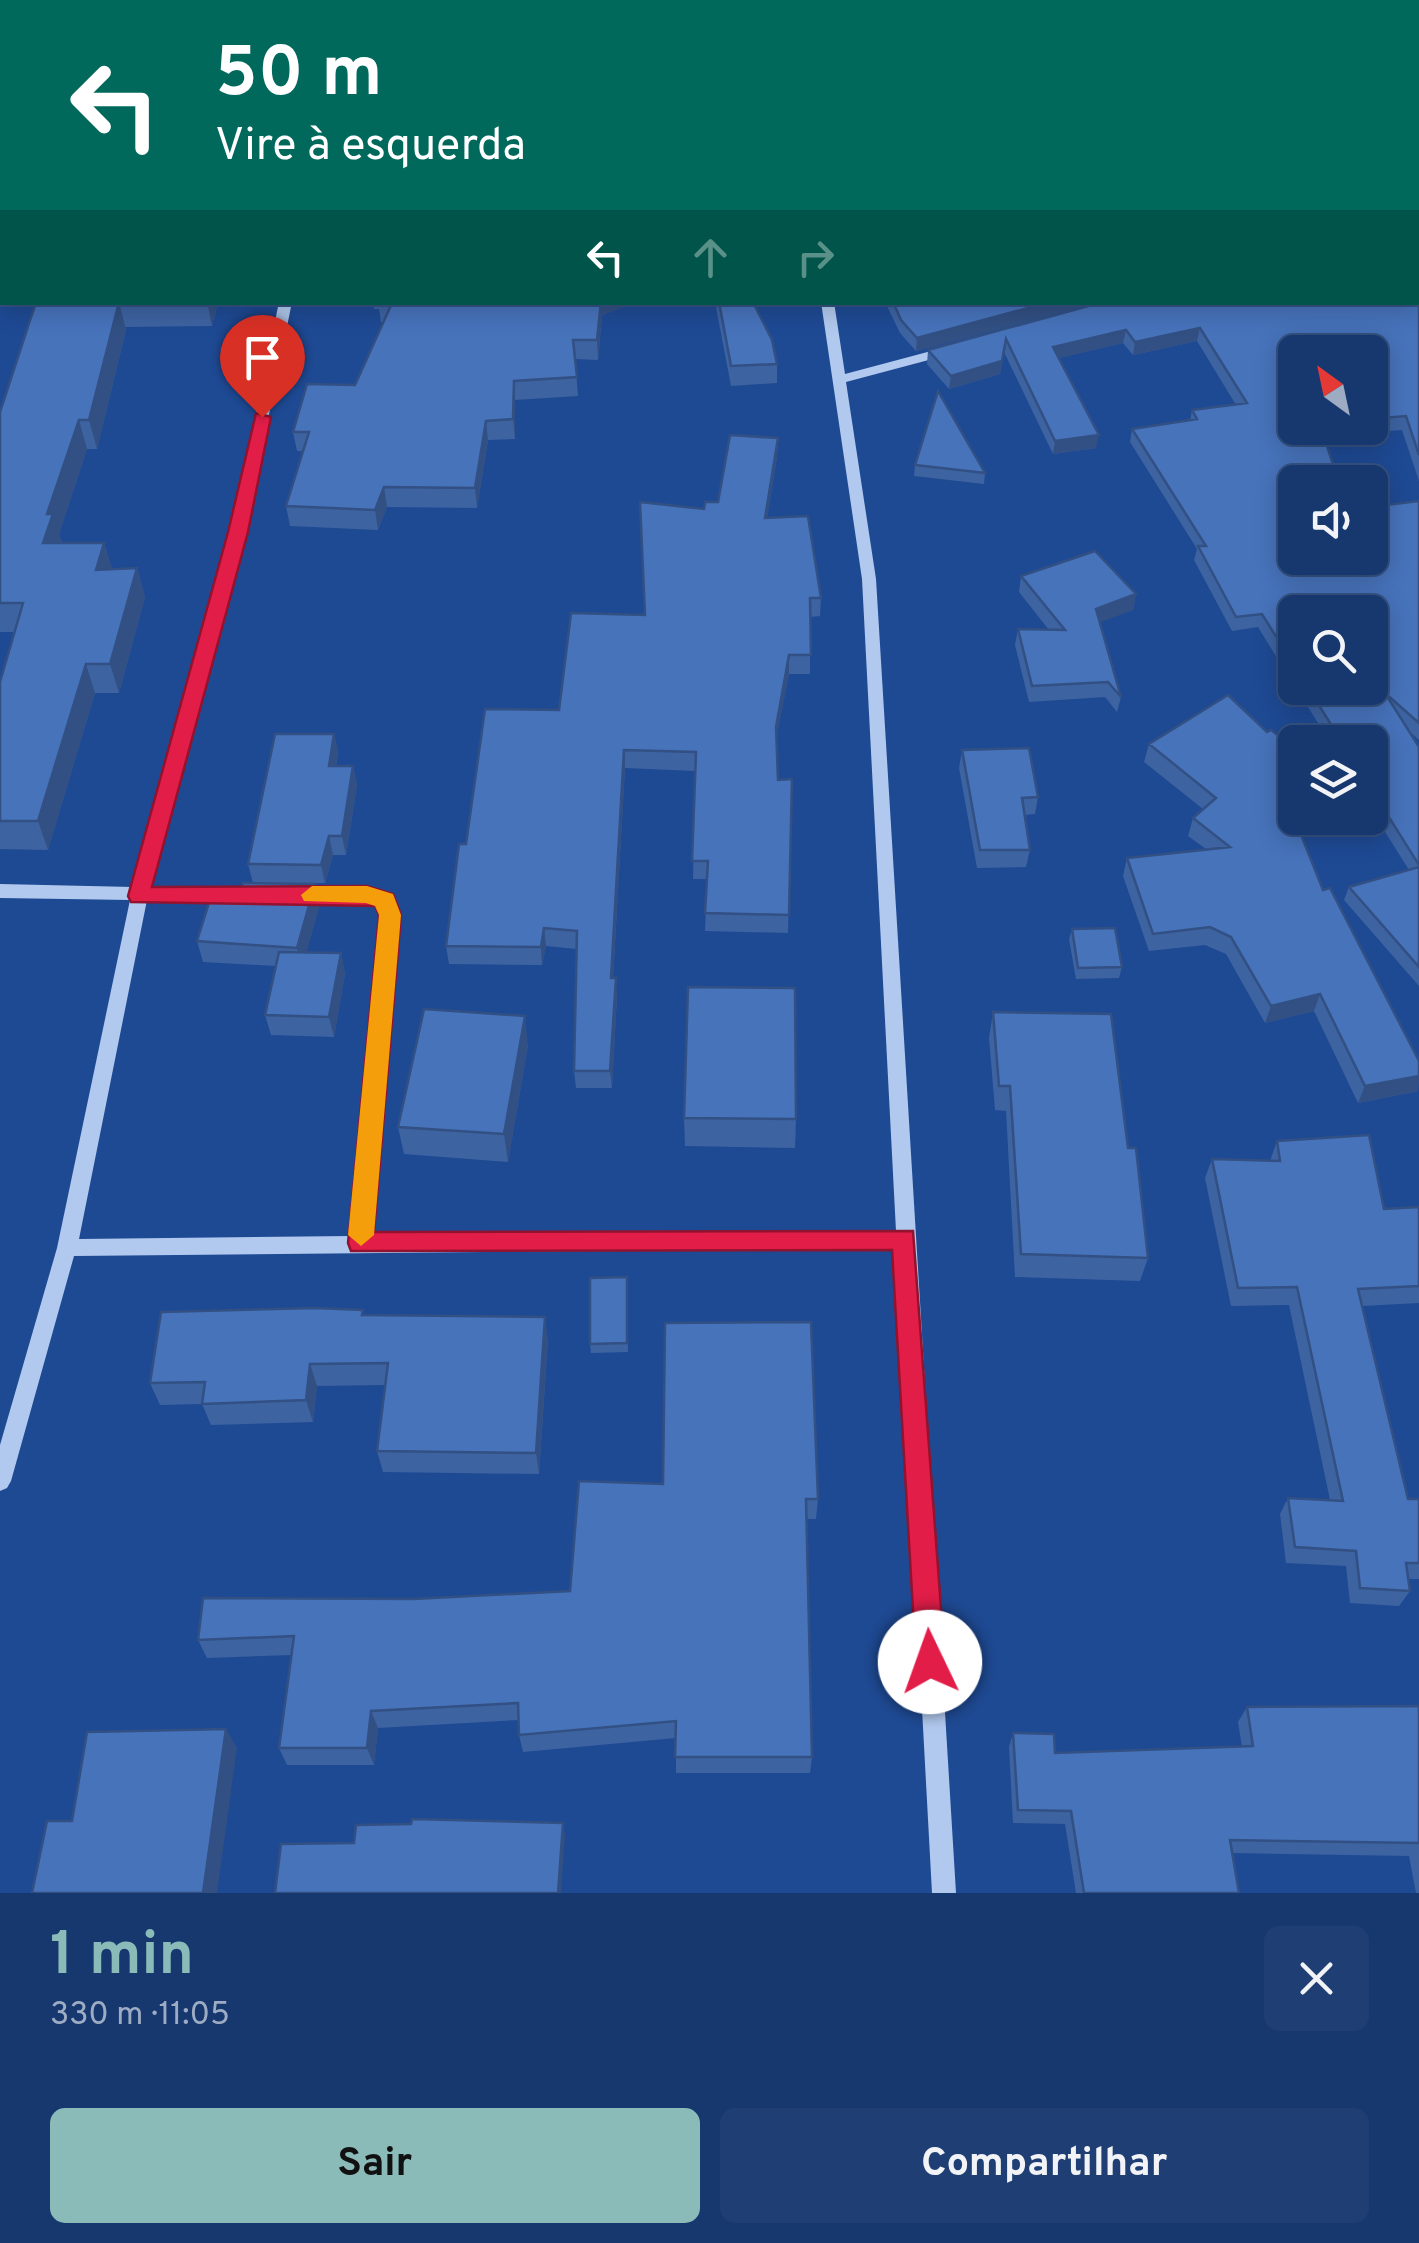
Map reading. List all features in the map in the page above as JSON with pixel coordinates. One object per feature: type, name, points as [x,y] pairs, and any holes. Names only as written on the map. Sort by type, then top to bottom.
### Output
[{"type":"street","points":[[0,1481],[67,1248],[139,896],[238,532],[285,305]]},
{"type":"street","points":[[828,305],[869,579],[944,1893]]},
{"type":"street","points":[[840,379],[975,344]]},
{"type":"street","points":[[0,891],[139,896],[367,894],[385,900],[390,915],[360,1243]]},
{"type":"street","points":[[67,1248],[904,1239]]},
{"type":"building","points":[[35,305],[118,305],[89,420],[79,420],[47,514],[53,514],[43,543],[104,543],[96,570],[137,568],[110,664],[86,664],[38,821],[0,821],[0,682],[23,603],[0,603],[0,412]]},
{"type":"building","points":[[391,305],[601,305],[597,340],[573,340],[577,377],[514,381],[513,419],[486,421],[475,488],[384,487],[375,510],[286,506],[309,432],[293,432],[307,384],[355,385]]},
{"type":"building","points":[[720,305],[754,305],[772,340],[777,364],[731,366]]},
{"type":"building","points":[[894,305],[1039,305],[917,338]]},
{"type":"building","points":[[1092,305],[1419,305],[1419,455],[1406,416],[1388,418],[1388,335],[1278,335],[1278,445],[1327,445],[1333,465],[1278,465],[1278,575],[1388,575],[1388,505],[1419,501],[1419,723],[1388,696],[1388,595],[1278,595],[1278,640],[1262,614],[1236,617],[1198,546],[1206,546],[1132,429],[1197,419],[1192,410],[1247,403],[1200,328],[1135,342],[1126,330],[1053,347],[1099,435],[1055,441],[1006,339],[1002,361],[951,376],[928,350]]},
{"type":"building","points":[[938,391],[985,473],[915,465]]},
{"type":"building","points":[[730,435],[778,438],[765,518],[808,516],[821,598],[810,598],[811,655],[789,655],[776,727],[778,780],[792,779],[789,915],[705,913],[708,861],[692,861],[696,752],[624,750],[611,978],[616,978],[610,1071],[574,1071],[577,931],[544,928],[541,947],[446,946],[459,844],[466,844],[485,709],[559,710],[571,613],[645,615],[640,502],[704,509],[705,502],[718,502]]},
{"type":"building","points":[[1095,551],[1136,594],[1096,609],[1121,697],[1108,682],[1032,686],[1018,629],[1065,630],[1021,576]]},
{"type":"building","points":[[1228,695],[1267,732],[1271,730],[1278,735],[1278,835],[1301,835],[1323,890],[1330,888],[1419,1061],[1419,1076],[1365,1086],[1320,994],[1271,1006],[1231,937],[1210,927],[1153,934],[1127,858],[1230,847],[1193,818],[1216,798],[1149,744]]},
{"type":"building","points":[[1388,698],[1419,747],[1419,865],[1388,816],[1388,725],[1331,725],[1319,705],[1388,705]]},
{"type":"building","points":[[275,734],[334,734],[329,766],[353,766],[342,836],[329,836],[321,865],[248,864]]},
{"type":"building","points":[[1029,748],[1038,797],[1022,798],[1030,850],[980,850],[962,750]]},
{"type":"building","points":[[1419,867],[1419,967],[1349,887]]},
{"type":"building","points":[[243,883],[315,884],[297,948],[197,941],[213,890],[242,892]]},
{"type":"building","points":[[1115,928],[1122,967],[1078,968],[1072,929]]},
{"type":"building","points":[[279,952],[341,953],[329,1017],[265,1015]]},
{"type":"building","points":[[688,987],[795,988],[796,1119],[684,1118]]},
{"type":"building","points":[[424,1009],[525,1016],[504,1134],[398,1127]]},
{"type":"building","points":[[993,1012],[1111,1014],[1128,1148],[1136,1148],[1148,1258],[1021,1254],[1010,1086],[999,1086]]},
{"type":"building","points":[[1369,1135],[1384,1209],[1419,1207],[1419,1286],[1358,1289],[1408,1499],[1419,1499],[1419,1563],[1406,1563],[1410,1591],[1360,1588],[1356,1551],[1295,1547],[1288,1498],[1343,1501],[1297,1287],[1238,1288],[1212,1159],[1280,1161],[1277,1141]]},
{"type":"building","points":[[627,1277],[627,1343],[590,1344],[590,1278]]},
{"type":"building","points":[[363,1310],[362,1315],[545,1317],[536,1453],[377,1451],[388,1363],[310,1364],[306,1400],[202,1404],[205,1382],[150,1383],[161,1312]]},
{"type":"building","points":[[811,1322],[818,1499],[806,1499],[812,1757],[675,1757],[676,1721],[519,1735],[518,1703],[371,1711],[367,1748],[279,1748],[294,1636],[198,1640],[203,1598],[413,1599],[570,1591],[579,1481],[663,1484],[665,1323]]},
{"type":"building","points":[[1419,1706],[1419,1843],[1230,1840],[1239,1893],[1084,1893],[1071,1811],[1018,1810],[1013,1733],[1054,1734],[1055,1753],[1253,1746],[1247,1707]]},
{"type":"building","points":[[226,1729],[203,1893],[32,1893],[47,1821],[72,1821],[87,1732]]},
{"type":"building","points":[[412,1819],[563,1823],[558,1893],[275,1893],[281,1844],[354,1843],[356,1825],[411,1824]]},
{"type":"slow traffic","points":[[312,895],[367,894],[385,900],[390,915],[361,1235]]},
{"type":"route","points":[[262,417],[238,532],[166,809],[139,896],[367,894],[385,900],[390,915],[360,1243],[904,1239],[930,1662]]}]
